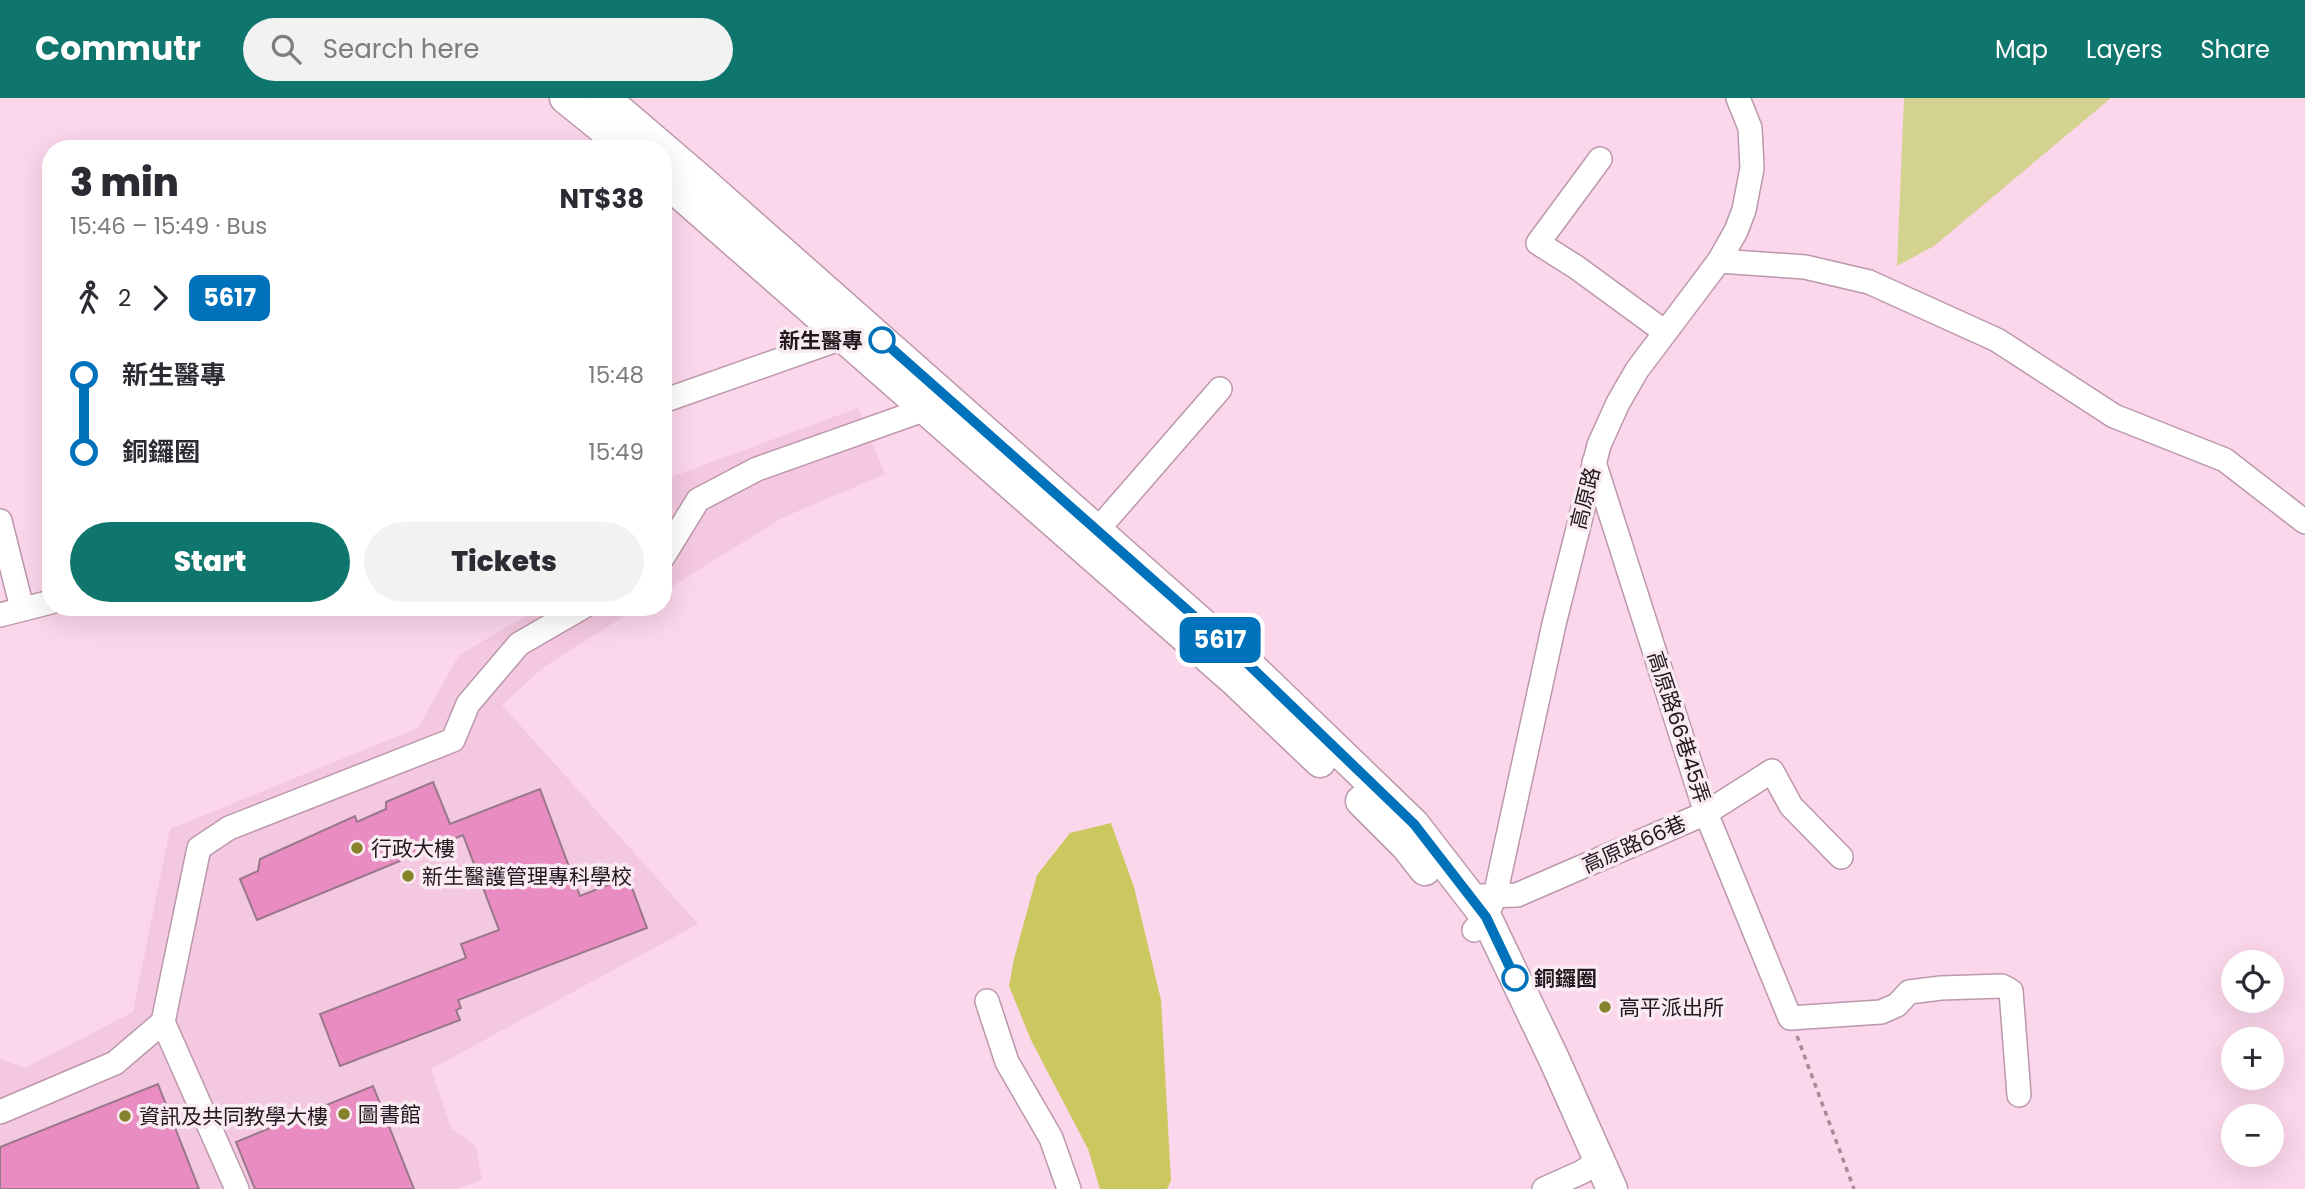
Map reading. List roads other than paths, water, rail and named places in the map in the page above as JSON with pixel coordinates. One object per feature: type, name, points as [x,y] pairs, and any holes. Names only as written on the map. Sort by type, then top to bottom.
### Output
[{"type":"main road","points":[[565,98],[617,140]]},
{"type":"main road","points":[[605,98],[647,140]]},
{"type":"main road","points":[[672,164],[845,337],[934,401]]},
{"type":"main road","points":[[672,185],[727,219],[1090,539],[1248,664],[1414,824],[1481,910],[1554,1059],[1590,1174],[1612,1189]]},
{"type":"street","name":"高原路","points":[[1481,910],[1594,463],[1606,425],[1637,370],[1718,261],[1736,231],[1744,210],[1752,168],[1750,128],[1738,98]]},
{"type":"street","points":[[1600,159],[1538,243],[1576,267],[1665,332]]},
{"type":"street","points":[[1718,261],[1805,267],[1869,282],[1997,340],[2114,416],[2225,460],[2305,522]]},
{"type":"street","points":[[672,398],[845,337]]},
{"type":"street","points":[[1090,539],[1220,389]]},
{"type":"street","points":[[672,542],[698,500],[757,469],[934,401]]},
{"type":"street","name":"高原路66巷45弄","points":[[1594,463],[1706,813],[1772,771],[1791,806],[1841,857]]},
{"type":"street","points":[[0,522],[11,612],[42,604]]},
{"type":"street","points":[[237,1189],[163,1022],[199,848],[229,828],[453,740],[468,704],[519,644],[567,616]]},
{"type":"street","name":"高原路66巷","points":[[1481,910],[1706,813],[1790,1018],[1881,1012],[1897,1005],[1909,992],[2003,986],[2011,991],[2019,1095]]},
{"type":"street","points":[[987,1001],[1007,1062],[1051,1138],[1069,1189]]},
{"type":"street","points":[[0,1112],[115,1063],[163,1022]]},
{"type":"street","points":[[1544,1189],[1590,1174]]},
{"type":"place","name":"新生醫專","points":[[882,340]]},
{"type":"place","name":"行政大樓","points":[[357,848]]},
{"type":"place","name":"新生醫護管理專科學校","points":[[408,876]]},
{"type":"place","name":"銅鑼圈","points":[[1515,978]]},
{"type":"place","name":"高平派出所","points":[[1605,1007]]},
{"type":"place","name":"圖書館","points":[[344,1114]]},
{"type":"place","name":"資訊及共同教學大樓","points":[[125,1116]]}]
